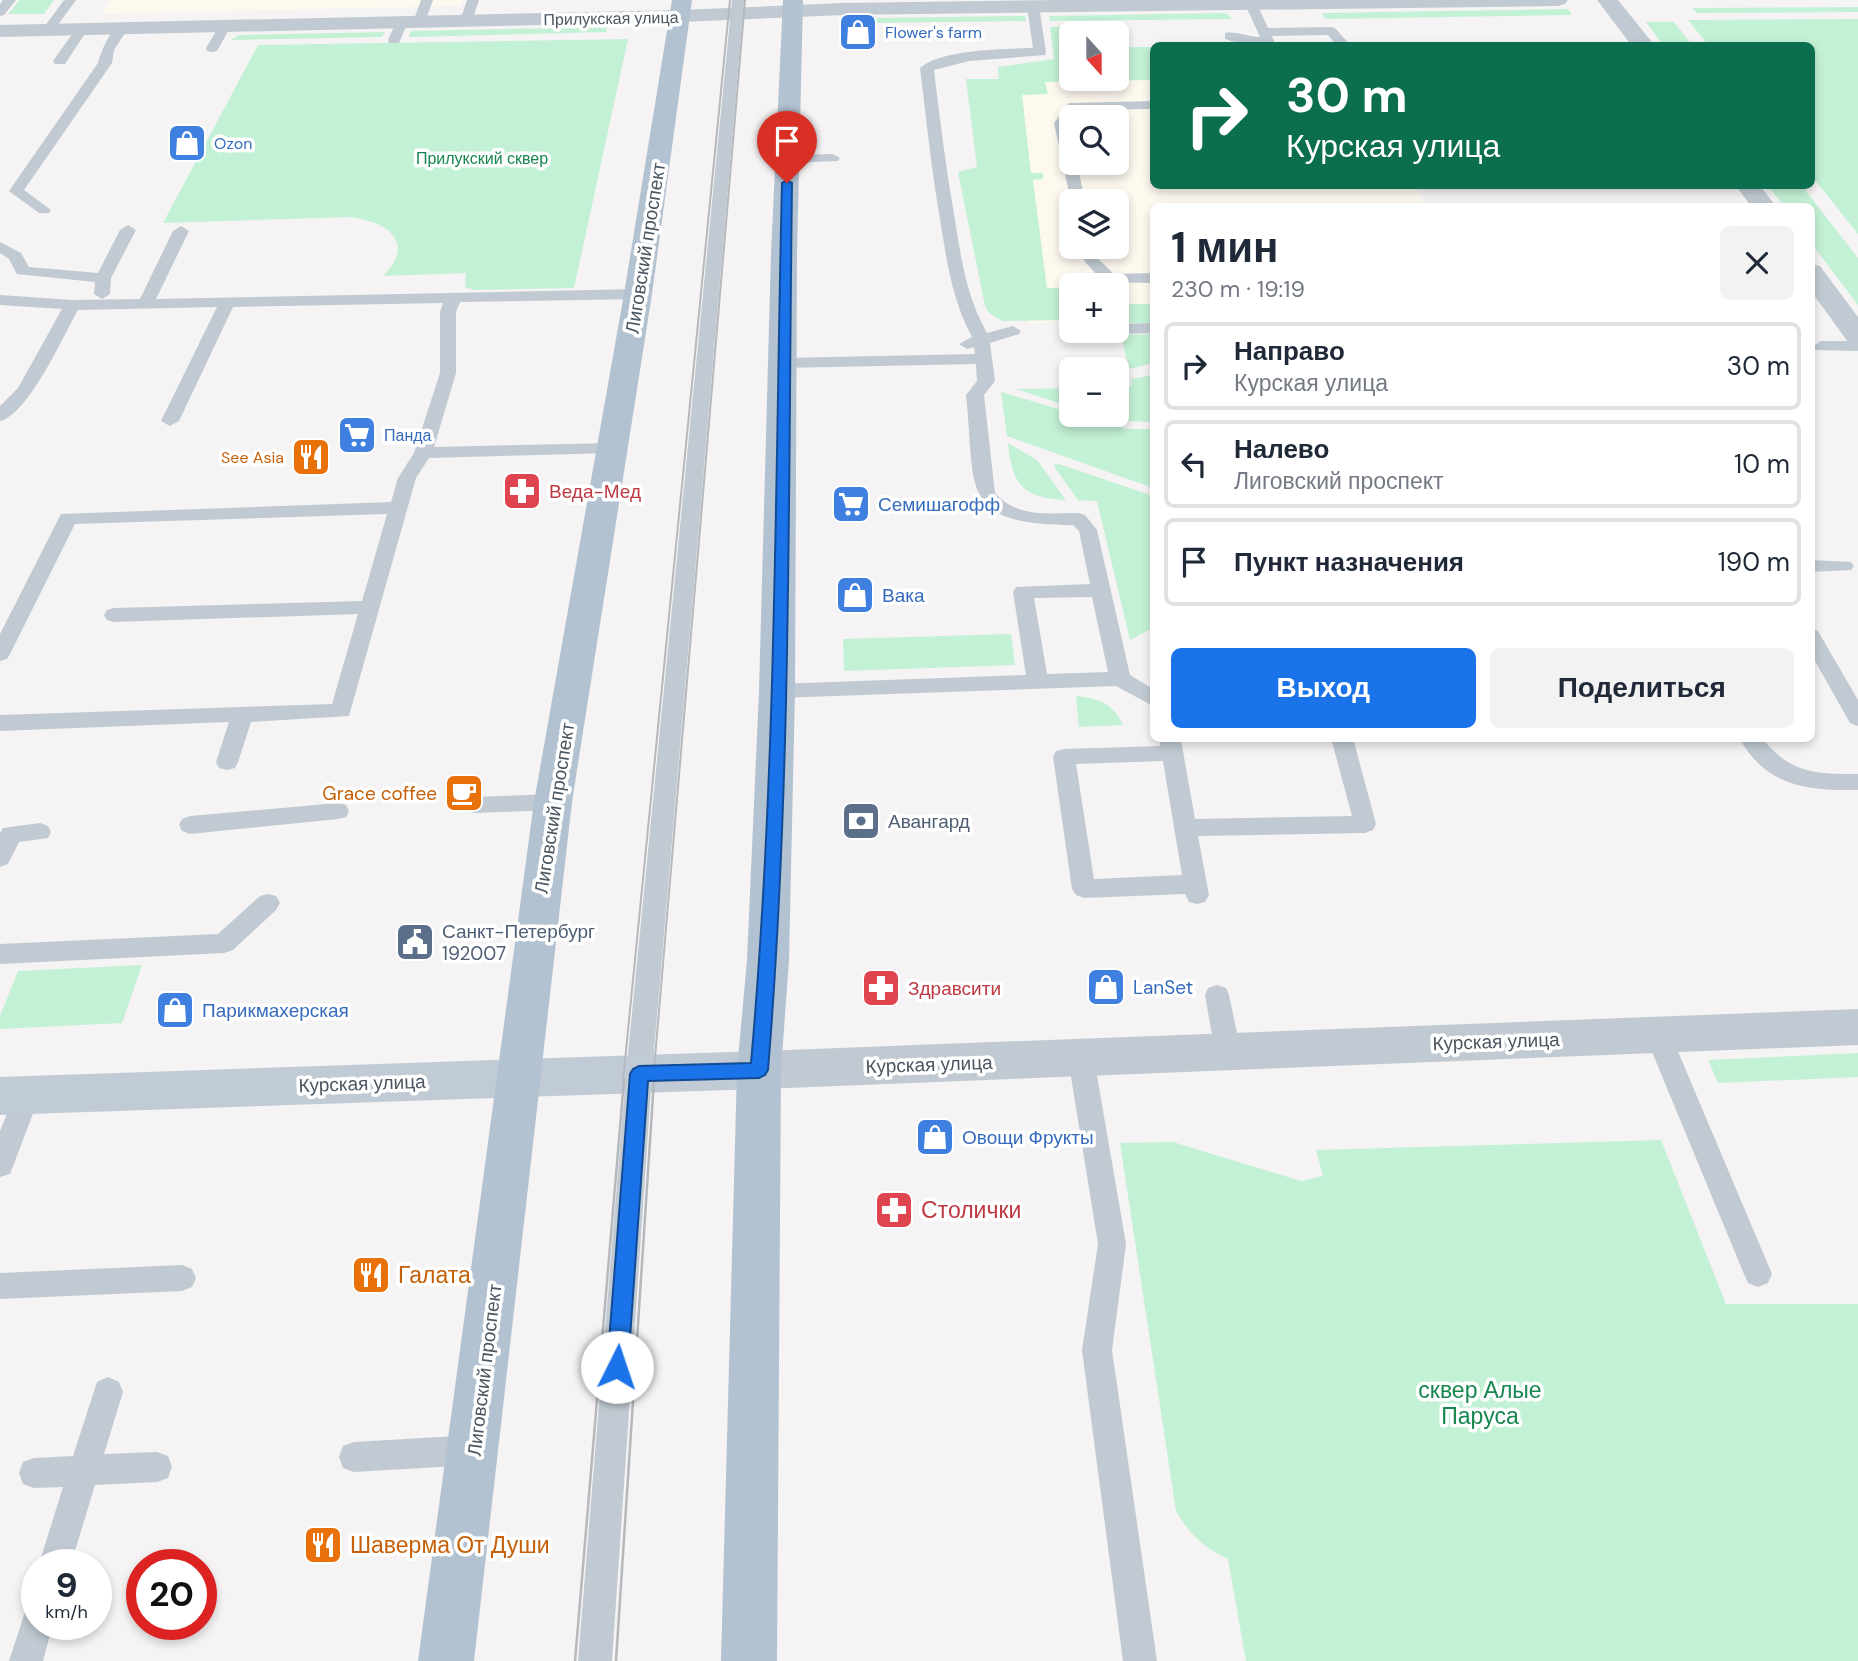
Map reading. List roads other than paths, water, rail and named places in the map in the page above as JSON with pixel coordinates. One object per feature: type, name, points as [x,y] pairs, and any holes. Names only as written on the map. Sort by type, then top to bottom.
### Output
[{"type":"main road","points":[[748,1661],[759,1070],[768,960],[777,691],[782,363],[793,6]]},
{"type":"main road","name":"Лиговский проспект","points":[[446,1661],[474,1450],[530,968],[553,802],[614,448],[681,8]]},
{"type":"street","name":"Прилукская улица","points":[[0,31],[82,29],[115,23],[405,28],[466,21],[681,8],[1558,0]]},
{"type":"street","points":[[1607,0],[1641,42]]},
{"type":"street","points":[[1815,281],[1858,336]]},
{"type":"street","name":"Курская улица","points":[[13,1096],[1858,1027]]},
{"type":"lane","points":[[0,12],[10,0]]},
{"type":"lane","points":[[48,30],[70,0]]},
{"type":"lane","points":[[405,28],[427,0]]},
{"type":"lane","points":[[466,21],[473,0]]},
{"type":"lane","points":[[1251,4],[1267,39]]},
{"type":"lane","points":[[1033,6],[1040,52],[989,53],[928,68],[937,156],[966,311],[981,338],[986,381],[975,395],[986,494],[994,505],[1005,513],[1025,518],[1077,519],[1088,530],[1120,679]]},
{"type":"lane","points":[[595,1661],[639,1074],[737,7]]},
{"type":"lane","points":[[44,210],[16,191],[105,63],[115,23]]},
{"type":"lane","points":[[212,48],[225,26]]},
{"type":"lane","points":[[60,61],[82,29]]},
{"type":"lane","points":[[1230,36],[1244,41],[1331,31],[1341,42]]},
{"type":"lane","points":[[1075,189],[1061,123],[1074,106],[1150,105]]},
{"type":"lane","points":[[918,156],[937,156]]},
{"type":"lane","points":[[788,159],[833,158]]},
{"type":"lane","points":[[102,304],[103,278],[128,230]]},
{"type":"lane","points":[[146,302],[162,259],[181,231]]},
{"type":"lane","points":[[0,247],[16,256],[23,271],[103,278]]},
{"type":"lane","points":[[1090,259],[1110,279],[1150,278]]},
{"type":"lane","points":[[0,300],[72,305],[638,293]]},
{"type":"lane","points":[[0,723],[341,711],[407,478],[423,453],[448,373],[448,312],[453,298]]},
{"type":"lane","points":[[170,421],[228,300]]},
{"type":"lane","points":[[0,416],[25,391],[72,305]]},
{"type":"lane","points":[[1129,329],[1150,328]]},
{"type":"lane","points":[[925,360],[981,338],[1013,331]]},
{"type":"lane","points":[[1821,346],[1858,346]]},
{"type":"lane","points":[[782,363],[984,359]]},
{"type":"lane","points":[[423,453],[614,448]]},
{"type":"lane","points":[[0,654],[64,512],[399,508]]},
{"type":"lane","points":[[1815,566],[1844,566]]},
{"type":"lane","points":[[1038,682],[1023,592],[1101,590]]},
{"type":"lane","points":[[114,615],[370,607]]},
{"type":"lane","points":[[1815,643],[1858,718]]},
{"type":"lane","points":[[777,691],[1120,679],[1150,697]]},
{"type":"lane","points":[[227,762],[243,714]]},
{"type":"lane","points":[[1185,828],[1365,824],[1343,742]]},
{"type":"lane","points":[[1752,742],[1782,769],[1807,781],[1858,782]]},
{"type":"lane","points":[[1171,746],[1185,828],[1196,890],[1084,889],[1064,757],[1171,746]]},
{"type":"lane","points":[[474,805],[553,802]]},
{"type":"lane","points":[[190,825],[338,811]]},
{"type":"lane","points":[[0,858],[10,834],[40,832]]},
{"type":"lane","points":[[0,954],[225,943],[268,903]]},
{"type":"lane","points":[[1216,995],[1228,1052]]},
{"type":"lane","points":[[1658,1035],[1758,1274]]},
{"type":"lane","points":[[1081,1058],[1112,1244],[1097,1350],[1140,1661]]},
{"type":"lane","points":[[0,1165],[13,1096]]},
{"type":"lane","points":[[0,1286],[181,1278]]},
{"type":"lane","points":[[60,1549],[108,1392]]},
{"type":"lane","points":[[354,1457],[474,1450]]},
{"type":"lane","points":[[34,1473],[157,1467]]},
{"type":"lane","points":[[26,1661],[32,1640]]},
{"type":"tram line","points":[[623,1081],[730,0]]},
{"type":"tram line","points":[[653,1081],[745,0]]},
{"type":"tram line","points":[[575,1661],[624,1080]]},
{"type":"tram line","points":[[616,1661],[654,1080]]},
{"type":"place","name":"Flower's farm","points":[[858,32]]},
{"type":"place","name":"Ozon","points":[[187,143]]},
{"type":"place","name":"Панда","points":[[357,435]]},
{"type":"place","name":"See Asia","points":[[311,457]]},
{"type":"place","name":"Веда-Мед","points":[[522,491]]},
{"type":"place","name":"Семишагофф","points":[[851,504]]},
{"type":"place","name":"Вака","points":[[855,595]]},
{"type":"place","name":"Grace coffee","points":[[464,793]]},
{"type":"place","name":"Авангард","points":[[861,821]]},
{"type":"place","name":"Санкт-Петербург 192007","points":[[415,942]]},
{"type":"place","name":"LanSet","points":[[1106,987]]},
{"type":"place","name":"Здравсити","points":[[881,988]]},
{"type":"place","name":"Парикмахерская","points":[[175,1010]]},
{"type":"place","name":"Овощи Фрукты","points":[[935,1137]]},
{"type":"place","name":"Столички","points":[[894,1210]]},
{"type":"place","name":"Галата","points":[[371,1275]]},
{"type":"place","name":"Шаверма От Души","points":[[323,1545]]},
{"type":"park label","name":"Прилукский сквер","points":[[482,158]]},
{"type":"park label","name":"сквер Алые Паруса","points":[[1480,1403]]}]
